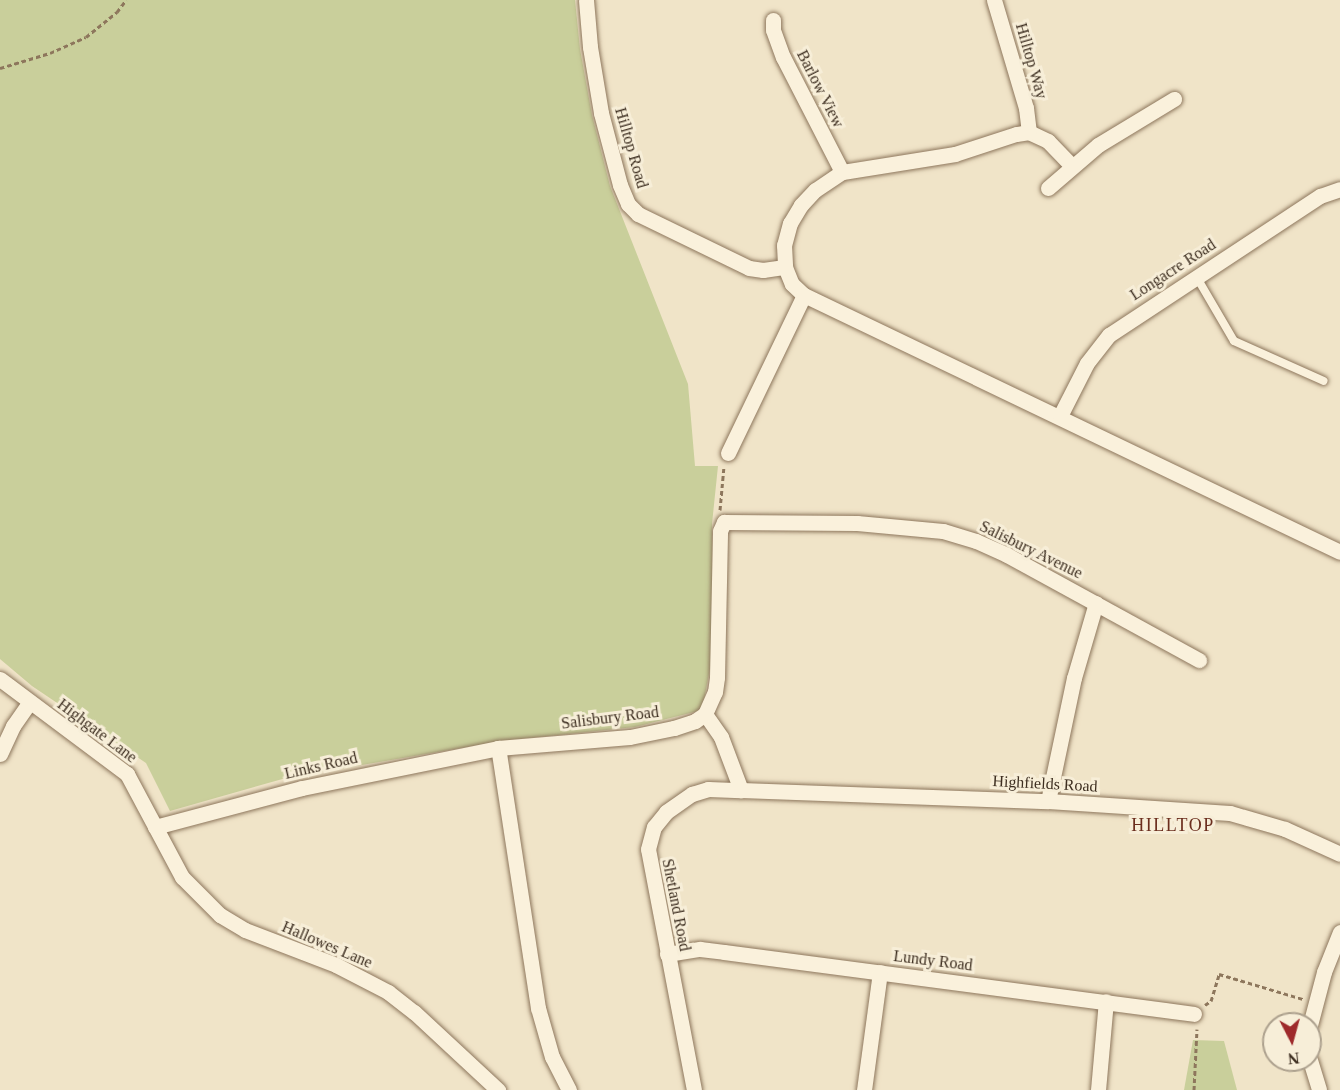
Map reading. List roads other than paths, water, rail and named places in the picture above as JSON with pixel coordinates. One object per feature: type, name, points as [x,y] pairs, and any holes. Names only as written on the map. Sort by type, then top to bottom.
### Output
[{"type":"street","name":"Hilltop Road","points":[[586,0],[590,47],[601,113],[620,185],[628,204],[638,214],[749,268],[763,270],[785,267]]},
{"type":"street","name":"Hilltop Way","points":[[994,0],[1026,108],[1029,132]]},
{"type":"street","name":"Barlow View","points":[[773,20],[773,30],[783,57],[842,172]]},
{"type":"street","points":[[1048,188],[1071,165],[1098,145],[1174,99]]},
{"type":"street","points":[[1071,165],[1048,141],[1029,132],[955,154],[842,172],[815,190],[801,204],[790,223],[784,245],[785,267],[792,284],[804,295],[1340,552]]},
{"type":"street","name":"Longacre Road","points":[[1060,417],[1087,363],[1109,335],[1320,196],[1340,189]]},
{"type":"street","points":[[728,453],[804,295]]},
{"type":"street","name":"Salisbury Avenue","points":[[705,714],[715,692],[717,677],[720,531],[724,522],[857,523],[943,531],[976,541],[1006,555],[1199,660]]},
{"type":"street","points":[[1048,801],[1074,678],[1096,603]]},
{"type":"street","name":"Highgate Lane","points":[[0,679],[29,703],[122,769],[136,788],[154,827]]},
{"type":"street","points":[[0,754],[13,726],[29,703]]},
{"type":"street","points":[[705,714],[721,737],[741,790]]},
{"type":"street","name":"Salisbury Road","points":[[498,748],[630,737],[674,728],[695,721],[705,714]]},
{"type":"street","points":[[498,748],[538,1008],[552,1057],[570,1090]]},
{"type":"street","name":"Links Road","points":[[154,827],[302,788],[498,748]]},
{"type":"street","name":"Shetland Road","points":[[694,1090],[648,849],[654,827],[666,812],[692,794],[708,789],[741,790]]},
{"type":"street","name":"Highfields Road","points":[[741,790],[1048,801],[1230,813],[1285,829],[1340,854]]},
{"type":"street","name":"Hallowes Lane","points":[[154,827],[182,877],[220,915],[245,930],[336,965],[388,992],[414,1012],[498,1090]]},
{"type":"street","points":[[1313,1012],[1340,932]]},
{"type":"street","name":"Lundy Road","points":[[667,954],[700,949],[1194,1014]]},
{"type":"street","points":[[864,1090],[880,972]]},
{"type":"street","points":[[1098,1090],[1106,1001]]},
{"type":"street","points":[[1314,1072],[1319,1090]]},
{"type":"lane","points":[[1196,276],[1234,341],[1324,381]]},
{"type":"district","name":"HILLTOP","points":[[1173,825]]}]
